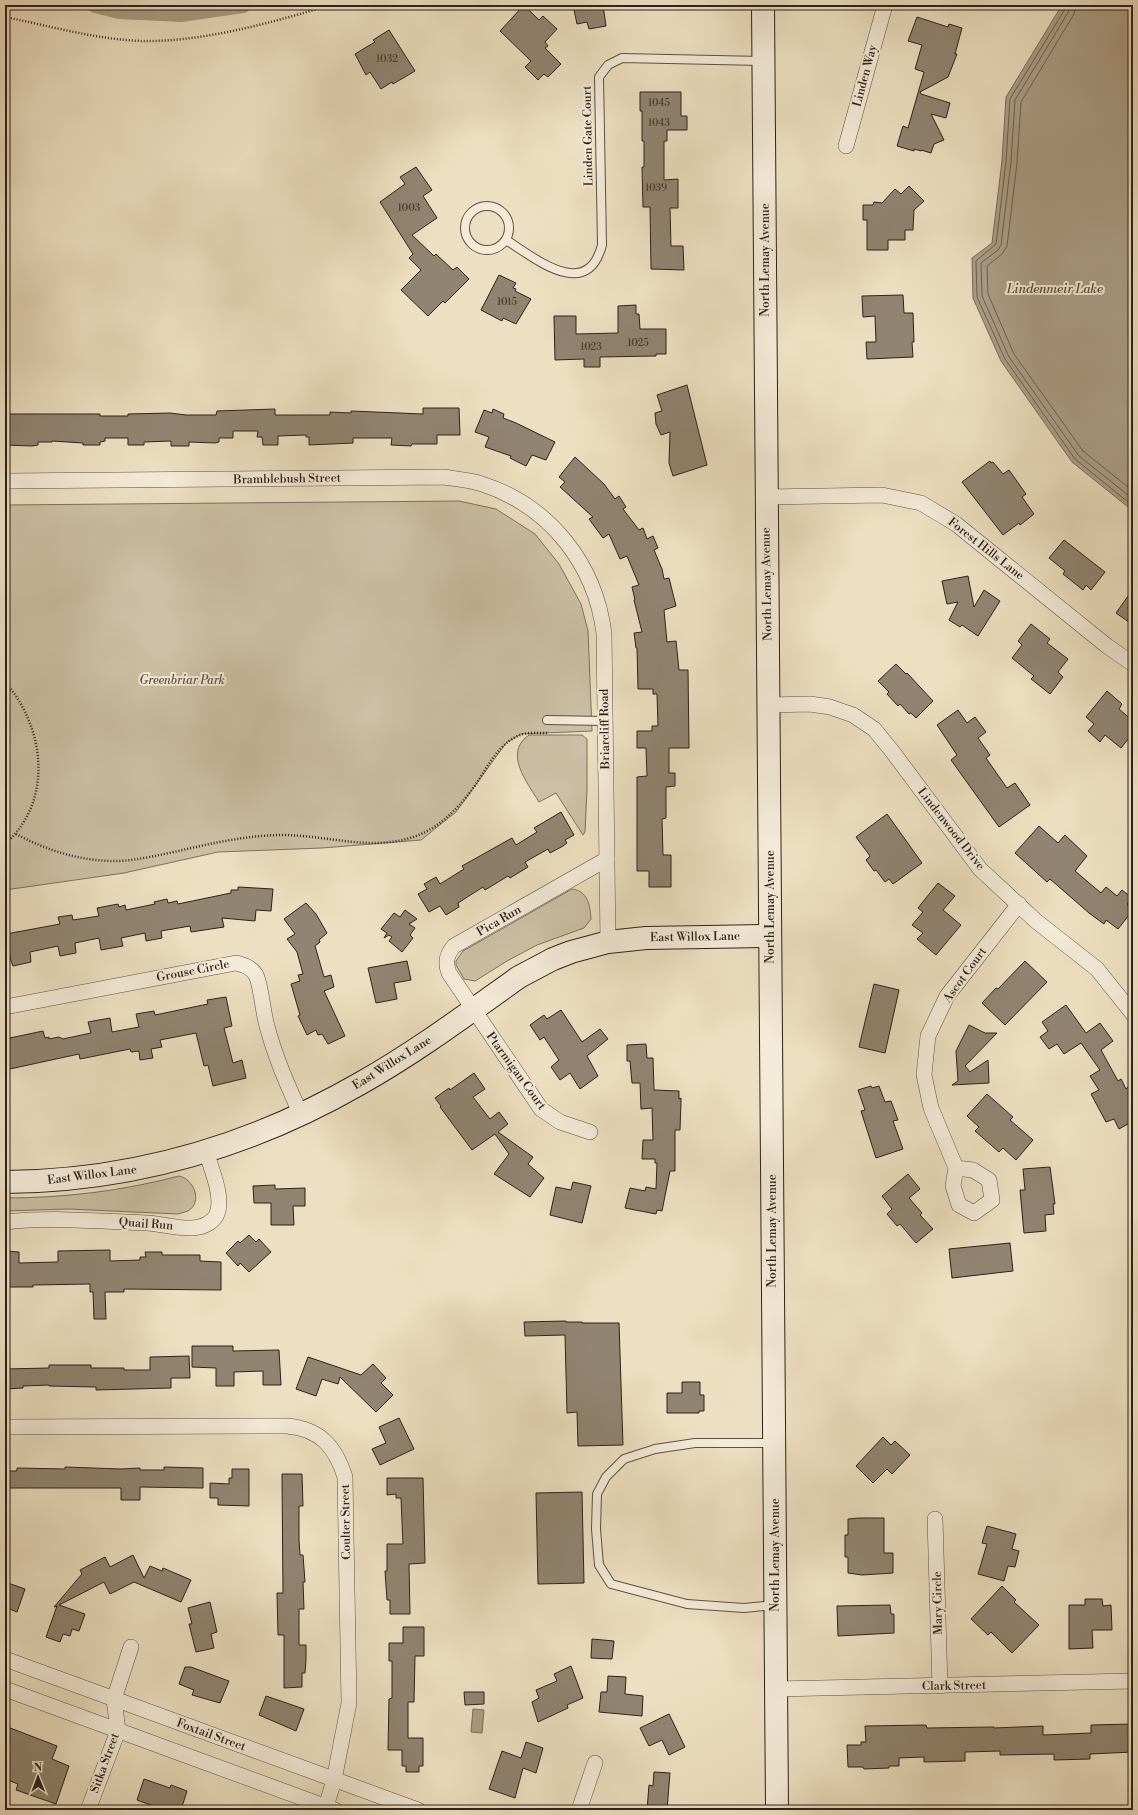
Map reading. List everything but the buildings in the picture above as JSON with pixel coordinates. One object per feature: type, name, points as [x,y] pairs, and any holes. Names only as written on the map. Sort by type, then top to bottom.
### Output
[{"type":"main road","name":"North Lemay Avenue","points":[[763,5],[776,1810]]},
{"type":"main road","name":"East Willox Lane","points":[[5,1182],[34,1181],[114,1173],[146,1168],[240,1140],[301,1115],[332,1100],[390,1066],[536,968],[571,952],[608,942],[646,938],[770,936]]},
{"type":"street","name":"Linden Way","points":[[846,146],[885,5]]},
{"type":"street","name":"Bramblebush Street","points":[[5,481],[443,477],[481,484],[510,496],[537,512],[555,528]]},
{"type":"street","name":"Forest Hills Lane","points":[[766,497],[882,495],[921,503],[956,524],[1107,646],[1133,664]]},
{"type":"street","name":"Briarcliff Road","points":[[555,528],[579,559],[587,573],[598,602],[604,633],[608,942]]},
{"type":"street","name":"Lindenwood Drive","points":[[768,705],[810,704],[830,707],[853,715],[874,729],[980,869],[1036,921],[1097,970],[1133,1014]]},
{"type":"street","name":"Pica Run","points":[[473,1010],[449,974],[446,961],[450,950],[454,946],[607,859]]},
{"type":"street","name":"Ascot Court","points":[[956,1168],[931,1108],[924,1075],[928,1036],[947,996],[1019,904]]},
{"type":"street","name":"Grouse Circle","points":[[5,1007],[236,963],[247,966],[255,974],[258,980],[262,1006],[273,1048],[301,1115]]},
{"type":"street","name":"Ptarmigan Court","points":[[473,1010],[541,1109],[560,1122],[590,1132]]},
{"type":"street","name":"Quail Run","points":[[5,1222],[84,1220],[156,1224],[192,1228],[202,1226],[212,1220],[216,1215],[220,1203],[206,1151]]},
{"type":"street","name":"Coulter Street","points":[[5,1427],[287,1426],[307,1430],[329,1444],[340,1459],[345,1476],[349,1703],[329,1809]]},
{"type":"street","name":"Mary Circle","points":[[935,1520],[940,1686]]},
{"type":"street","name":"Sitka Street","points":[[88,1810],[118,1731],[114,1699],[131,1647]]},
{"type":"street","name":"Foxtail Street","points":[[5,1659],[418,1810]]},
{"type":"street","name":"Clark Street","points":[[776,1689],[1133,1681]]},
{"type":"street","points":[[5,1689],[329,1809]]},
{"type":"street","points":[[579,1810],[595,1763]]},
{"type":"lane","name":"Linden Gate Court","points":[[506,240],[554,270],[567,274],[583,273],[593,265],[599,257],[602,245],[599,77],[608,65],[622,58],[763,61]]},
{"type":"lane","points":[[487,206],[500,210],[508,220],[509,227],[506,240],[501,245],[488,250],[475,246],[466,235],[466,221],[469,215],[480,207],[487,206]]},
{"type":"lane","points":[[547,720],[605,720]]},
{"type":"lane","points":[[774,1443],[695,1443],[655,1449],[624,1459],[606,1477],[597,1494],[596,1529],[599,1565],[612,1584],[688,1604],[744,1608],[775,1605]]},
{"type":"path","points":[[5,18],[88,34],[143,41],[196,38],[289,18],[331,5]]},
{"type":"path","points":[[5,682],[29,718],[39,761],[38,784],[34,802],[16,834],[5,844]]},
{"type":"path","points":[[16,834],[36,845],[57,852],[94,860],[114,861],[136,860],[244,838],[278,835],[315,837],[361,843],[389,843],[421,834],[436,826],[455,811],[475,786],[496,753],[509,741],[521,734],[549,733]]},
{"type":"green space","name":"Greenbriar Park","points":[[459,501],[496,509],[535,534],[559,564],[581,604],[588,631],[592,731],[521,734],[506,743],[456,812],[421,840],[322,848],[218,852],[124,873],[5,890],[5,505]]},
{"type":"green space","points":[[529,735],[582,735],[587,739],[587,790],[585,832],[583,835],[556,793],[539,802],[524,777],[518,759],[518,750],[521,742]]},
{"type":"green space","points":[[572,889],[582,893],[589,904],[591,919],[584,928],[537,945],[507,961],[475,981],[464,979],[456,965],[456,961],[463,951]]},
{"type":"green space","points":[[179,1176],[189,1181],[195,1191],[196,1197],[193,1207],[188,1211],[178,1214],[68,1209],[5,1211],[5,1198],[49,1197],[93,1193],[136,1186]]},
{"type":"water","name":"Lindenmeir Lake","points":[[1062,5],[1133,5],[1133,511],[1072,462],[1001,361],[973,298],[972,258],[992,243],[1002,161],[1006,97]]},
{"type":"water","points":[[473,1709],[484,1710],[482,1733],[471,1732]]},
{"type":"waterway","points":[[95,5],[119,11],[181,14],[243,5]]}]
